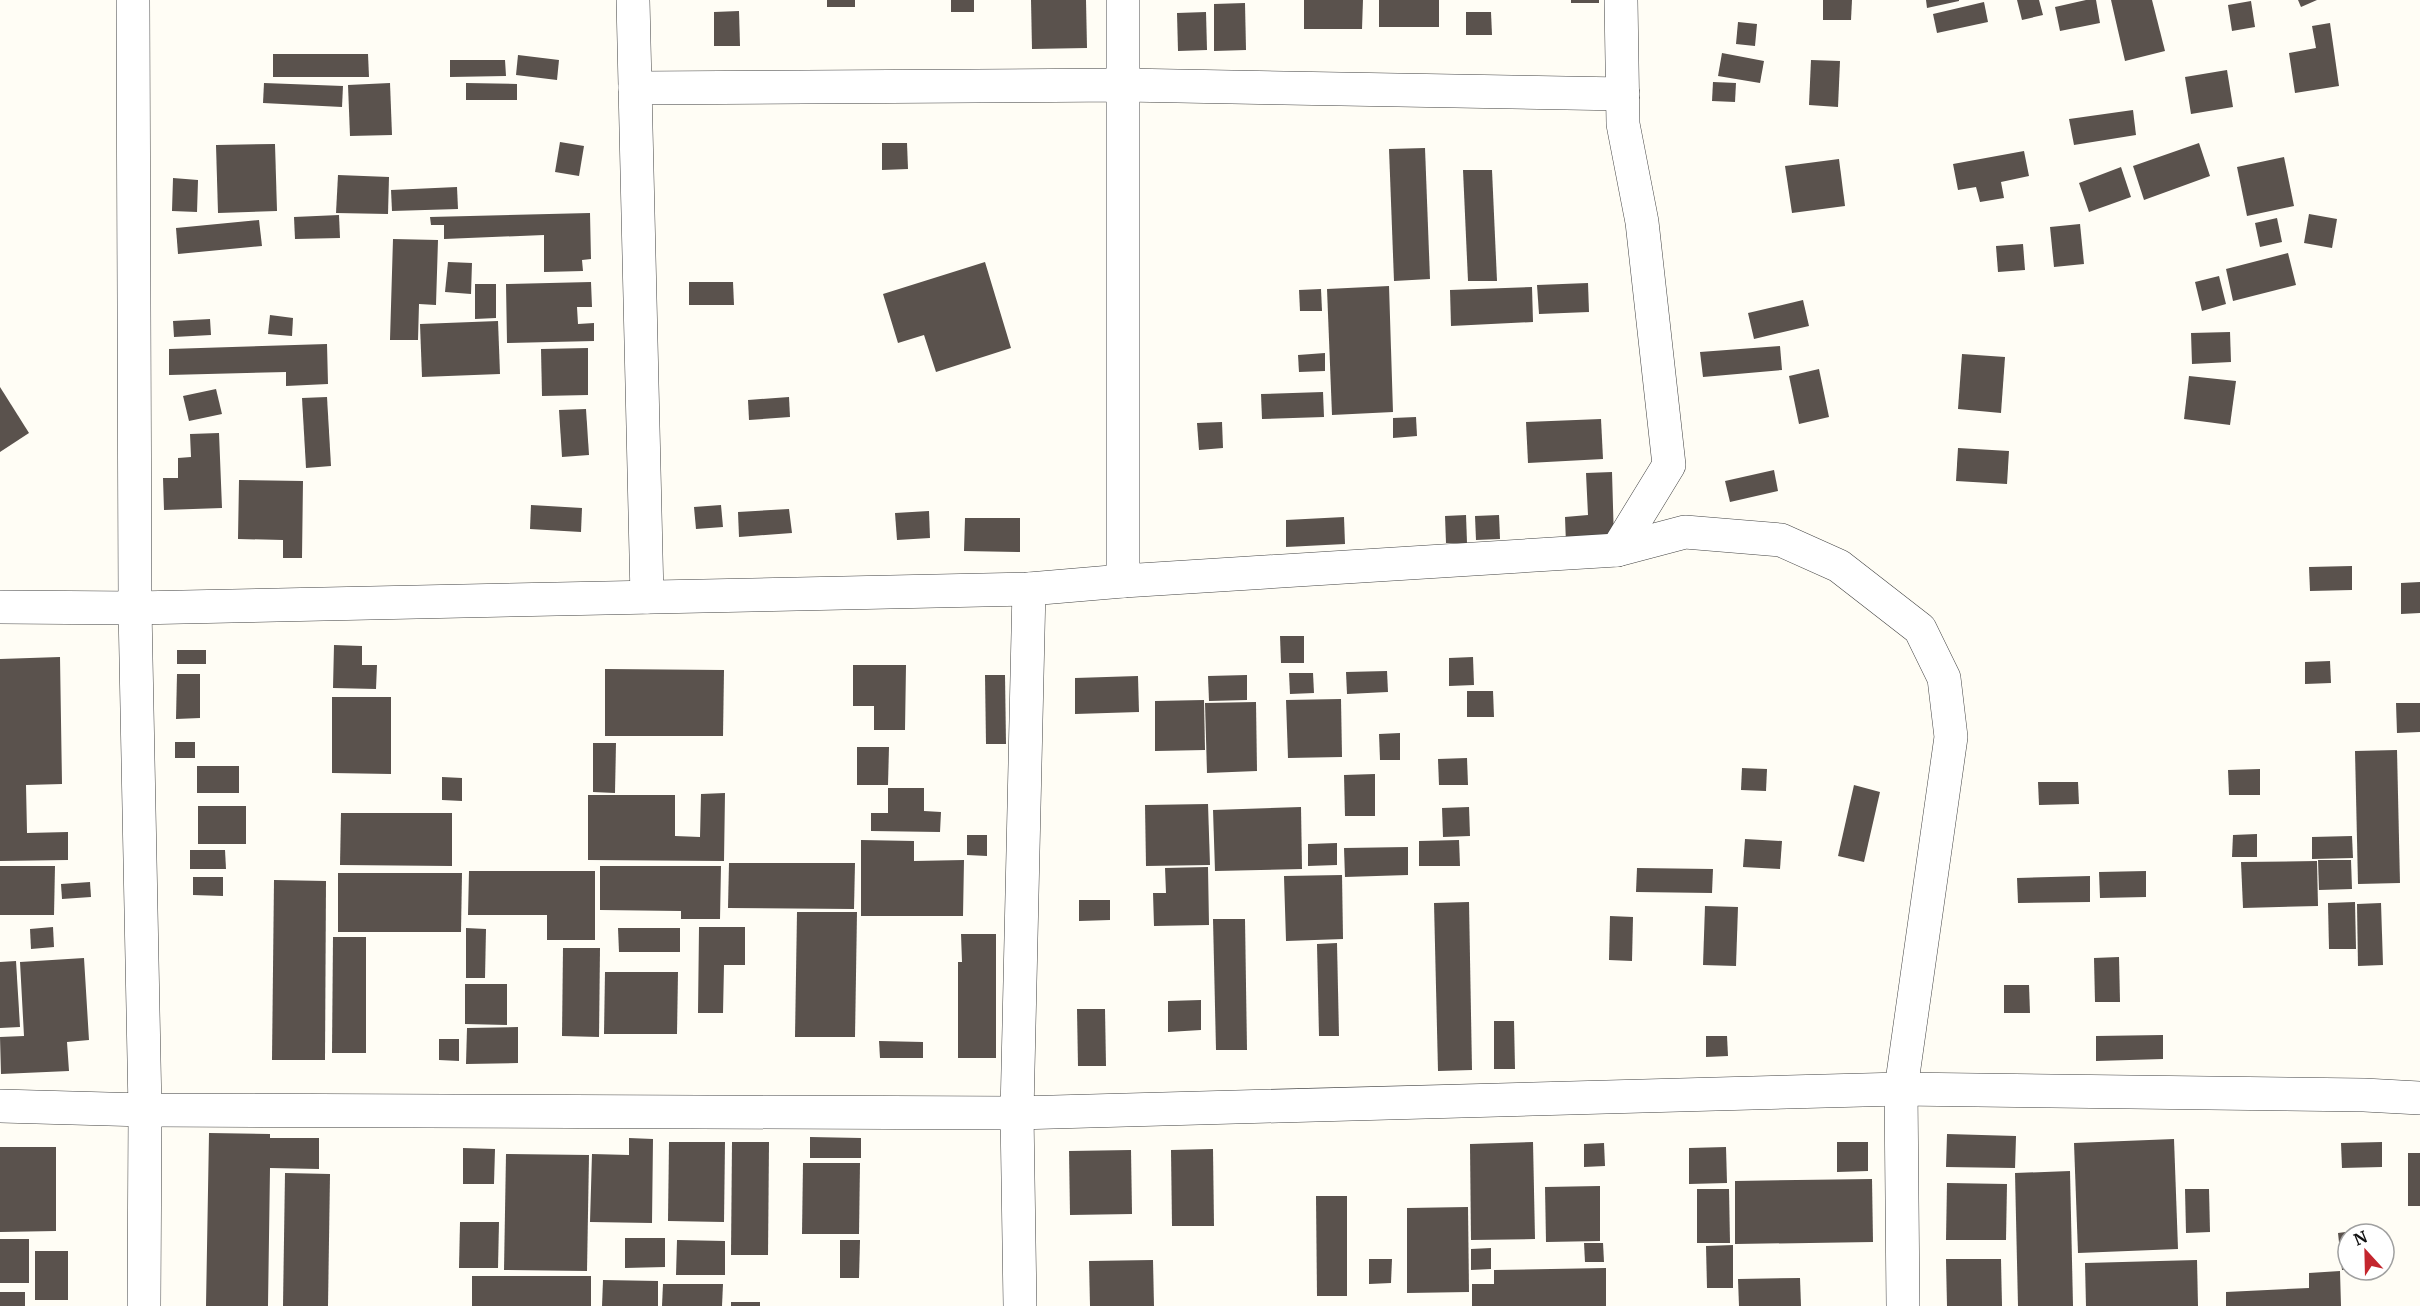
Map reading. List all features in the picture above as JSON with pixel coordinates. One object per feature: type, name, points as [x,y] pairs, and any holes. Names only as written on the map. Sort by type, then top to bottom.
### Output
[{"type":"street","points":[[133,0],[135,608],[145,1110],[144,1306]]},
{"type":"street","points":[[633,0],[647,597]]},
{"type":"street","points":[[1123,0],[1123,581]]},
{"type":"street","points":[[1617,550],[1669,465],[1642,222],[1623,124],[1621,0]]},
{"type":"street","points":[[635,88],[1124,85],[1623,94]]},
{"type":"street","points":[[0,607],[135,608],[1029,590],[1123,581],[1617,550],[1685,532],[1781,540],[1839,566],[1920,629],[1944,678],[1951,737],[1901,1089],[1903,1306]]},
{"type":"street","points":[[1020,1306],[1017,1113],[1029,590]]},
{"type":"street","points":[[0,1106],[145,1110],[1017,1113],[1901,1089],[2420,1098]]},
{"type":"building","points":[[827,0],[855,0],[855,7],[827,7]]},
{"type":"building","points":[[951,0],[974,0],[974,12],[951,12]]},
{"type":"building","points":[[1031,0],[1086,0],[1087,48],[1032,49]]},
{"type":"building","points":[[1304,0],[1363,0],[1362,29],[1304,29]]},
{"type":"building","points":[[1379,0],[1439,0],[1439,27],[1379,27]]},
{"type":"building","points":[[1571,0],[1599,0],[1599,3],[1571,3]]},
{"type":"building","points":[[1823,0],[1852,0],[1851,20],[1823,20]]},
{"type":"building","points":[[1926,0],[1959,0],[1959,1],[1927,8]]},
{"type":"building","points":[[2017,0],[2039,0],[2043,15],[2022,20]]},
{"type":"building","points":[[2096,0],[2100,23],[2060,31],[2055,7]]},
{"type":"building","points":[[2111,0],[2152,0],[2165,51],[2125,61]]},
{"type":"building","points":[[2298,0],[2317,0],[2301,7]]},
{"type":"building","points":[[2251,1],[2255,27],[2232,31],[2228,5]]},
{"type":"building","points":[[1984,2],[1988,22],[1937,33],[1933,14]]},
{"type":"building","points":[[1245,3],[1246,50],[1214,51],[1214,4]]},
{"type":"building","points":[[739,11],[740,46],[714,46],[714,12]]},
{"type":"building","points":[[1206,12],[1207,50],[1178,51],[1177,13]]},
{"type":"building","points":[[1466,12],[1491,12],[1492,35],[1466,35]]},
{"type":"building","points":[[1738,22],[1757,24],[1755,46],[1736,44]]},
{"type":"building","points":[[2330,23],[2339,86],[2295,93],[2289,53],[2316,48],[2312,26]]},
{"type":"building","points":[[1722,53],[1764,61],[1760,83],[1718,76]]},
{"type":"building","points":[[273,54],[368,54],[369,77],[273,77]]},
{"type":"building","points":[[518,55],[559,60],[557,80],[516,75]]},
{"type":"building","points":[[450,60],[505,60],[506,76],[450,77]]},
{"type":"building","points":[[1811,60],[1840,61],[1838,107],[1809,105]]},
{"type":"building","points":[[2227,70],[2233,107],[2191,114],[2185,77]]},
{"type":"building","points":[[1713,82],[1736,83],[1735,102],[1712,101]]},
{"type":"building","points":[[264,83],[343,86],[342,107],[263,103]]},
{"type":"building","points":[[390,83],[392,135],[350,136],[348,85]]},
{"type":"building","points":[[466,83],[517,84],[517,100],[466,100]]},
{"type":"building","points":[[2133,110],[2136,135],[2074,145],[2069,119]]},
{"type":"building","points":[[560,142],[584,146],[579,176],[555,172]]},
{"type":"building","points":[[882,143],[907,143],[908,169],[882,170]]},
{"type":"building","points":[[2199,143],[2210,176],[2144,200],[2133,166]]},
{"type":"building","points":[[275,144],[277,211],[218,213],[216,145]]},
{"type":"building","points":[[1425,148],[1430,279],[1394,281],[1389,149]]},
{"type":"building","points":[[2024,151],[2029,176],[2001,182],[2004,198],[1980,202],[1976,187],[1958,190],[1953,164]]},
{"type":"building","points":[[2284,157],[2294,206],[2247,216],[2237,167]]},
{"type":"building","points":[[1839,159],[1845,206],[1792,213],[1785,166]]},
{"type":"building","points":[[2121,167],[2131,197],[2089,212],[2079,183]]},
{"type":"building","points":[[1463,170],[1492,170],[1497,281],[1468,281]]},
{"type":"building","points":[[338,175],[389,177],[388,214],[336,213]]},
{"type":"building","points":[[173,178],[198,180],[197,212],[172,211]]},
{"type":"building","points":[[457,187],[458,209],[392,211],[391,190]]},
{"type":"building","points":[[590,213],[591,259],[582,260],[583,271],[544,272],[544,235],[444,239],[444,225],[431,225],[430,217]]},
{"type":"building","points":[[2309,214],[2337,219],[2332,248],[2304,243]]},
{"type":"building","points":[[339,215],[340,238],[295,239],[294,217]]},
{"type":"building","points":[[2277,218],[2282,242],[2260,247],[2255,223]]},
{"type":"building","points":[[259,220],[262,246],[178,254],[176,228]]},
{"type":"building","points":[[2080,224],[2084,264],[2054,267],[2050,227]]},
{"type":"building","points":[[393,239],[438,240],[436,305],[419,304],[418,340],[390,340]]},
{"type":"building","points":[[2023,244],[2025,270],[1998,272],[1996,246]]},
{"type":"building","points":[[2288,253],[2296,285],[2233,301],[2226,269]]},
{"type":"building","points":[[448,262],[472,263],[471,294],[445,292]]},
{"type":"building","points":[[985,262],[1011,348],[936,372],[924,335],[898,343],[883,294]]},
{"type":"building","points":[[2219,276],[2226,304],[2202,311],[2195,282]]},
{"type":"building","points":[[591,282],[592,307],[577,307],[578,324],[594,323],[594,341],[507,343],[506,284]]},
{"type":"building","points":[[689,282],[733,282],[734,305],[689,305]]},
{"type":"building","points":[[1588,283],[1589,312],[1539,314],[1537,285]]},
{"type":"building","points":[[475,284],[496,284],[496,318],[475,319]]},
{"type":"building","points":[[1389,286],[1393,412],[1332,415],[1327,289]]},
{"type":"building","points":[[1532,287],[1533,322],[1451,326],[1450,290]]},
{"type":"building","points":[[1321,289],[1322,311],[1300,311],[1299,290]]},
{"type":"building","points":[[1803,300],[1809,326],[1754,339],[1748,313]]},
{"type":"building","points":[[270,315],[293,318],[292,336],[268,334]]},
{"type":"building","points":[[210,319],[211,335],[174,337],[173,321]]},
{"type":"building","points":[[498,321],[500,374],[422,377],[420,324]]},
{"type":"building","points":[[2230,332],[2231,362],[2192,364],[2191,333]]},
{"type":"building","points":[[327,344],[328,384],[286,386],[286,372],[169,375],[169,349]]},
{"type":"building","points":[[1780,346],[1782,370],[1703,377],[1700,352]]},
{"type":"building","points":[[588,348],[588,395],[542,396],[541,349]]},
{"type":"building","points":[[1325,353],[1325,371],[1299,372],[1298,355]]},
{"type":"building","points":[[1962,354],[2005,357],[2001,413],[1958,409]]},
{"type":"building","points":[[1819,369],[1829,417],[1799,424],[1789,376]]},
{"type":"building","points":[[2189,376],[2236,381],[2230,425],[2184,419]]},
{"type":"building","points":[[0,387],[29,433],[0,452]]},
{"type":"building","points":[[216,389],[222,414],[189,421],[183,396]]},
{"type":"building","points":[[1323,392],[1324,417],[1262,419],[1261,394]]},
{"type":"building","points":[[327,397],[331,466],[306,468],[302,398]]},
{"type":"building","points":[[789,397],[790,417],[749,420],[748,400]]},
{"type":"building","points":[[586,409],[589,455],[562,457],[559,410]]},
{"type":"building","points":[[1416,417],[1417,436],[1393,438],[1393,418]]},
{"type":"building","points":[[1601,419],[1603,459],[1528,463],[1526,422]]},
{"type":"building","points":[[1222,422],[1223,448],[1199,450],[1197,423]]},
{"type":"building","points":[[219,433],[222,508],[164,510],[163,478],[178,478],[178,458],[191,457],[190,434]]},
{"type":"building","points":[[1958,448],[2009,451],[2007,484],[1956,481]]},
{"type":"building","points":[[1774,470],[1778,491],[1730,502],[1725,481]]},
{"type":"building","points":[[1612,472],[1614,541],[1566,544],[1565,517],[1588,515],[1586,473]]},
{"type":"building","points":[[239,480],[303,481],[302,558],[283,558],[283,540],[238,539]]},
{"type":"building","points":[[531,505],[582,508],[581,532],[530,529]]},
{"type":"building","points":[[721,505],[723,527],[696,529],[694,507]]},
{"type":"building","points":[[789,509],[792,533],[739,537],[738,512]]},
{"type":"building","points":[[929,511],[930,538],[897,540],[895,513]]},
{"type":"building","points":[[1466,515],[1467,543],[1446,543],[1445,516]]},
{"type":"building","points":[[1499,515],[1500,539],[1476,540],[1475,516]]},
{"type":"building","points":[[1344,517],[1345,544],[1286,547],[1286,520]]},
{"type":"building","points":[[965,518],[1020,518],[1020,552],[964,551]]},
{"type":"building","points":[[2352,566],[2352,590],[2310,591],[2309,567]]},
{"type":"building","points":[[2420,582],[2420,613],[2401,614],[2401,583]]},
{"type":"building","points":[[1280,636],[1304,636],[1304,663],[1281,663]]},
{"type":"building","points":[[334,645],[362,646],[362,665],[377,665],[376,689],[333,688]]},
{"type":"building","points":[[177,650],[206,650],[206,664],[177,664]]},
{"type":"building","points":[[60,657],[62,784],[26,785],[27,833],[68,832],[68,860],[0,861],[0,659]]},
{"type":"building","points":[[1473,657],[1474,685],[1449,686],[1449,658]]},
{"type":"building","points":[[2330,661],[2331,683],[2305,684],[2305,662]]},
{"type":"building","points":[[853,665],[906,665],[905,730],[874,730],[874,706],[853,706]]},
{"type":"building","points":[[605,669],[724,670],[723,736],[605,736]]},
{"type":"building","points":[[1387,671],[1388,692],[1347,694],[1346,672]]},
{"type":"building","points":[[1289,673],[1313,673],[1314,693],[1290,694]]},
{"type":"building","points":[[177,674],[200,674],[200,718],[176,719]]},
{"type":"building","points":[[985,675],[1005,675],[1006,744],[986,744]]},
{"type":"building","points":[[1247,675],[1247,700],[1209,701],[1208,676]]},
{"type":"building","points":[[1138,676],[1139,712],[1075,714],[1075,678]]},
{"type":"building","points":[[1467,691],[1493,691],[1494,717],[1467,717]]},
{"type":"building","points":[[332,697],[391,697],[391,774],[332,773]]},
{"type":"building","points":[[1341,699],[1342,757],[1288,758],[1286,700]]},
{"type":"building","points":[[1204,700],[1205,750],[1155,751],[1155,701]]},
{"type":"building","points":[[1256,702],[1257,771],[1207,773],[1205,703]]},
{"type":"building","points":[[2396,703],[2420,703],[2420,732],[2397,733]]},
{"type":"building","points":[[1400,733],[1400,760],[1380,760],[1379,734]]},
{"type":"building","points":[[175,742],[195,742],[195,758],[175,758]]},
{"type":"building","points":[[593,743],[616,743],[615,793],[593,792]]},
{"type":"building","points":[[857,747],[889,747],[888,785],[857,785]]},
{"type":"building","points":[[2397,750],[2400,883],[2358,884],[2355,751]]},
{"type":"building","points":[[1467,758],[1468,785],[1439,785],[1438,759]]},
{"type":"building","points":[[197,766],[239,766],[239,793],[197,793]]},
{"type":"building","points":[[1742,768],[1767,769],[1766,791],[1741,790]]},
{"type":"building","points":[[2260,769],[2260,795],[2229,795],[2228,770]]},
{"type":"building","points":[[1375,774],[1375,816],[1345,816],[1344,775]]},
{"type":"building","points":[[442,777],[462,778],[462,801],[442,800]]},
{"type":"building","points":[[2038,782],[2078,782],[2079,804],[2039,805]]},
{"type":"building","points":[[1854,785],[1880,792],[1864,862],[1838,856]]},
{"type":"building","points":[[888,788],[924,788],[924,811],[941,812],[940,832],[871,831],[871,813],[888,813]]},
{"type":"building","points":[[725,793],[724,861],[588,860],[588,795],[675,795],[675,836],[700,837],[701,794]]},
{"type":"building","points":[[1208,804],[1210,865],[1146,866],[1145,805]]},
{"type":"building","points":[[198,806],[246,806],[246,844],[198,844]]},
{"type":"building","points":[[1301,807],[1302,869],[1215,871],[1213,810]]},
{"type":"building","points":[[1469,807],[1470,836],[1443,837],[1442,808]]},
{"type":"building","points":[[341,813],[452,813],[452,866],[340,865]]},
{"type":"building","points":[[2257,834],[2257,857],[2232,857],[2233,835]]},
{"type":"building","points":[[967,835],[987,835],[987,856],[967,855]]},
{"type":"building","points":[[2352,836],[2353,858],[2312,859],[2312,837]]},
{"type":"building","points":[[1745,839],[1782,841],[1780,869],[1743,867]]},
{"type":"building","points":[[861,840],[914,841],[914,861],[964,860],[963,916],[861,916]]},
{"type":"building","points":[[1459,840],[1460,866],[1419,866],[1419,841]]},
{"type":"building","points":[[1337,843],[1337,865],[1308,866],[1308,844]]},
{"type":"building","points":[[1408,847],[1408,875],[1345,877],[1344,848]]},
{"type":"building","points":[[190,850],[225,850],[226,869],[190,869]]},
{"type":"building","points":[[2318,860],[2351,860],[2352,889],[2319,890]]},
{"type":"building","points":[[2317,861],[2318,906],[2243,908],[2241,862]]},
{"type":"building","points":[[729,863],[855,863],[854,909],[728,908]]},
{"type":"building","points":[[0,866],[55,866],[54,915],[0,915]]},
{"type":"building","points":[[600,866],[721,866],[720,919],[681,919],[681,911],[600,910]]},
{"type":"building","points":[[1208,867],[1209,925],[1154,926],[1153,893],[1166,893],[1165,868]]},
{"type":"building","points":[[1637,868],[1713,869],[1712,893],[1636,892]]},
{"type":"building","points":[[469,871],[595,871],[595,940],[547,940],[547,915],[468,915]]},
{"type":"building","points":[[2146,871],[2146,897],[2100,898],[2099,872]]},
{"type":"building","points":[[338,873],[462,873],[461,932],[338,932]]},
{"type":"building","points":[[1342,875],[1343,939],[1286,941],[1284,876]]},
{"type":"building","points":[[2090,876],[2090,902],[2018,903],[2017,878]]},
{"type":"building","points":[[193,877],[223,877],[223,896],[193,895]]},
{"type":"building","points":[[274,880],[326,881],[325,1060],[272,1060]]},
{"type":"building","points":[[90,882],[91,897],[62,899],[61,884]]},
{"type":"building","points":[[1079,900],[1110,900],[1110,920],[1079,921]]},
{"type":"building","points":[[1469,902],[1472,1070],[1438,1071],[1434,903]]},
{"type":"building","points":[[2355,902],[2356,949],[2329,949],[2328,903]]},
{"type":"building","points":[[2381,903],[2383,965],[2358,966],[2357,904]]},
{"type":"building","points":[[1705,906],[1738,907],[1736,966],[1703,965]]},
{"type":"building","points":[[797,912],[857,912],[855,1037],[795,1037]]},
{"type":"building","points":[[1610,916],[1633,917],[1632,961],[1609,960]]},
{"type":"building","points":[[1213,919],[1245,919],[1247,1050],[1216,1050]]},
{"type":"building","points":[[53,927],[54,947],[31,949],[30,929]]},
{"type":"building","points":[[699,927],[745,927],[745,965],[724,965],[723,1013],[698,1013]]},
{"type":"building","points":[[466,928],[486,929],[485,978],[466,978]]},
{"type":"building","points":[[618,928],[680,928],[680,952],[619,952]]},
{"type":"building","points":[[961,934],[996,934],[996,1058],[958,1058],[958,962],[962,962]]},
{"type":"building","points":[[333,937],[366,937],[366,1053],[332,1053]]},
{"type":"building","points":[[1337,943],[1339,1036],[1319,1036],[1317,944]]},
{"type":"building","points":[[563,948],[600,948],[599,1037],[562,1036]]},
{"type":"building","points":[[2119,957],[2120,1002],[2095,1002],[2094,958]]},
{"type":"building","points":[[84,958],[89,1040],[67,1042],[69,1071],[1,1074],[0,1037],[24,1036],[20,962]]},
{"type":"building","points":[[16,961],[20,1027],[0,1028],[0,962]]},
{"type":"building","points":[[605,972],[678,972],[677,1034],[604,1034]]},
{"type":"building","points":[[465,984],[507,984],[507,1025],[465,1024]]},
{"type":"building","points":[[2004,985],[2029,985],[2030,1013],[2004,1013]]},
{"type":"building","points":[[1201,1000],[1201,1030],[1168,1032],[1168,1001]]},
{"type":"building","points":[[1077,1009],[1105,1009],[1106,1066],[1078,1066]]},
{"type":"building","points":[[1494,1021],[1514,1021],[1515,1069],[1494,1069]]},
{"type":"building","points":[[518,1027],[518,1063],[466,1064],[467,1028]]},
{"type":"building","points":[[2163,1035],[2163,1059],[2096,1061],[2096,1036]]},
{"type":"building","points":[[1706,1036],[1727,1036],[1728,1056],[1706,1057]]},
{"type":"building","points":[[439,1039],[459,1039],[459,1061],[439,1060]]},
{"type":"building","points":[[879,1041],[923,1042],[923,1058],[880,1058]]},
{"type":"building","points":[[209,1133],[270,1134],[270,1138],[319,1138],[319,1169],[270,1168],[268,1306],[206,1306]]},
{"type":"building","points":[[1947,1134],[2016,1136],[2015,1168],[1946,1167]]},
{"type":"building","points":[[810,1137],[861,1138],[861,1158],[810,1158]]},
{"type":"building","points":[[629,1138],[653,1139],[652,1223],[590,1222],[592,1154],[629,1155]]},
{"type":"building","points":[[2174,1139],[2178,1249],[2078,1253],[2074,1143]]},
{"type":"building","points":[[669,1142],[725,1142],[724,1222],[668,1221]]},
{"type":"building","points":[[732,1142],[769,1142],[768,1255],[731,1255]]},
{"type":"building","points":[[1533,1142],[1535,1239],[1471,1240],[1470,1144]]},
{"type":"building","points":[[1837,1142],[1868,1142],[1868,1171],[1837,1172]]},
{"type":"building","points":[[2382,1142],[2382,1167],[2342,1168],[2341,1143]]},
{"type":"building","points":[[1604,1143],[1605,1166],[1584,1167],[1584,1144]]},
{"type":"building","points":[[0,1147],[56,1147],[56,1231],[0,1232]]},
{"type":"building","points":[[1726,1147],[1727,1183],[1689,1184],[1689,1148]]},
{"type":"building","points":[[463,1148],[495,1149],[494,1184],[463,1184]]},
{"type":"building","points":[[1213,1149],[1214,1226],[1172,1226],[1171,1150]]},
{"type":"building","points":[[1131,1150],[1132,1214],[1070,1215],[1069,1151]]},
{"type":"building","points":[[2408,1153],[2420,1153],[2420,1206],[2408,1206]]},
{"type":"building","points":[[506,1154],[589,1155],[587,1271],[504,1270]]},
{"type":"building","points":[[803,1163],[860,1163],[859,1234],[802,1234]]},
{"type":"building","points":[[2070,1171],[2073,1306],[2018,1306],[2015,1173]]},
{"type":"building","points":[[285,1173],[330,1174],[328,1306],[283,1306]]},
{"type":"building","points":[[1872,1179],[1873,1242],[1735,1244],[1735,1181]]},
{"type":"building","points":[[1947,1183],[2007,1184],[2006,1240],[1946,1240]]},
{"type":"building","points":[[1600,1186],[1600,1241],[1546,1242],[1545,1187]]},
{"type":"building","points":[[1697,1189],[1729,1189],[1730,1243],[1697,1243]]},
{"type":"building","points":[[2185,1189],[2209,1189],[2210,1232],[2186,1233]]},
{"type":"building","points":[[1316,1196],[1347,1196],[1347,1296],[1317,1296]]},
{"type":"building","points":[[1468,1207],[1469,1292],[1407,1293],[1407,1208]]},
{"type":"building","points":[[460,1222],[499,1222],[498,1268],[459,1268]]},
{"type":"building","points":[[625,1238],[665,1238],[665,1267],[625,1268]]},
{"type":"building","points":[[0,1239],[29,1239],[29,1283],[0,1283]]},
{"type":"building","points":[[677,1240],[725,1241],[725,1275],[676,1275]]},
{"type":"building","points":[[840,1240],[860,1240],[859,1278],[840,1278]]},
{"type":"building","points":[[1584,1243],[1603,1243],[1604,1262],[1585,1262]]},
{"type":"building","points":[[1733,1245],[1733,1288],[1707,1288],[1706,1246]]},
{"type":"building","points":[[1491,1248],[1491,1269],[1471,1270],[1471,1249]]},
{"type":"building","points":[[35,1251],[68,1251],[68,1300],[35,1300]]},
{"type":"building","points":[[1369,1259],[1392,1259],[1391,1283],[1369,1284]]},
{"type":"building","points":[[1946,1259],[2001,1259],[2002,1306],[1947,1306]]},
{"type":"building","points":[[1153,1260],[1154,1306],[1090,1306],[1089,1261]]},
{"type":"building","points":[[2197,1260],[2198,1306],[2086,1306],[2085,1263]]},
{"type":"building","points":[[1606,1268],[1606,1306],[1472,1306],[1472,1284],[1494,1284],[1494,1270]]},
{"type":"building","points":[[2336,1271],[2336,1282],[2340,1282],[2341,1306],[2226,1306],[2226,1292],[2309,1288],[2309,1273]]},
{"type":"building","points":[[472,1276],[591,1276],[591,1306],[472,1306]]},
{"type":"building","points":[[1800,1278],[1801,1306],[1739,1306],[1738,1279]]},
{"type":"building","points":[[603,1280],[658,1281],[658,1306],[602,1306]]},
{"type":"building","points":[[663,1284],[723,1284],[722,1306],[662,1306]]},
{"type":"building","points":[[0,1292],[25,1292],[25,1306],[0,1306]]},
{"type":"building","points":[[731,1302],[760,1302],[760,1306],[731,1306]]}]
